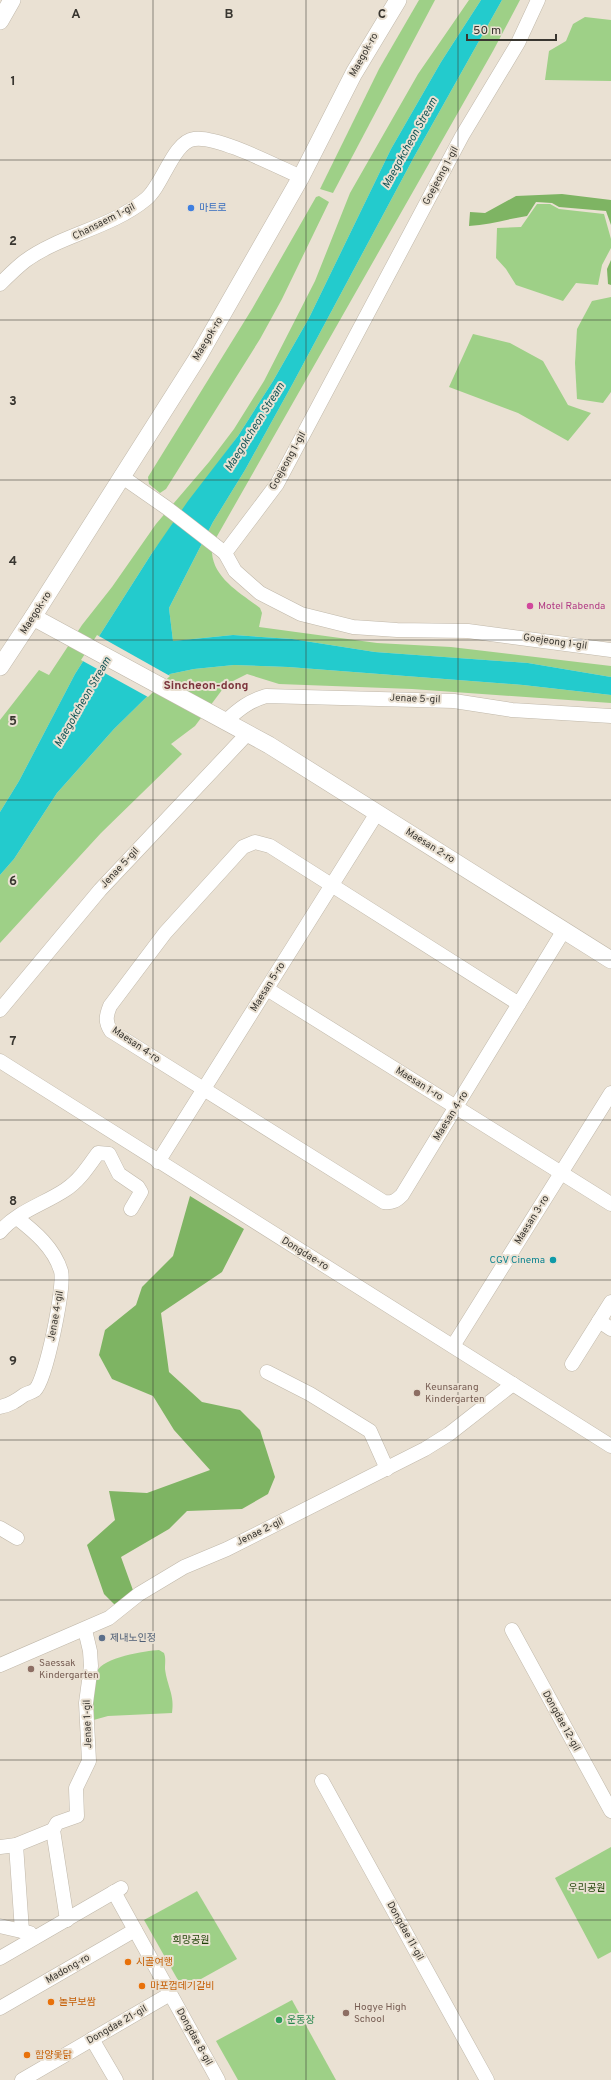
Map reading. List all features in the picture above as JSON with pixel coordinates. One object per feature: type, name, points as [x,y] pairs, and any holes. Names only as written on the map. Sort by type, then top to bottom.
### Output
[{"type":"street","points":[[0,21],[12,0]]},
{"type":"street","name":"Maegok-ro","points":[[0,667],[198,357],[301,177],[354,73],[398,0]]},
{"type":"street","name":"Goejeong 1-gil","points":[[538,0],[518,43],[462,136],[277,484],[225,553],[235,571],[260,594],[301,614],[353,627],[397,630],[468,631],[611,650]]},
{"type":"street","name":"Chansaem 1-gil","points":[[0,284],[26,260],[112,219],[146,199],[158,186],[181,145],[194,139],[224,144],[301,177]]},
{"type":"street","points":[[121,476],[167,508],[225,553]]},
{"type":"street","name":"Maesan 2-ro","points":[[33,617],[248,733],[611,960]]},
{"type":"street","name":"Jenae 5-gil","points":[[221,718],[252,700],[266,696],[454,701],[512,710],[611,716]]},
{"type":"street","name":"Jenae 5-gil","points":[[0,1010],[100,890],[248,733]]},
{"type":"street","name":"Maesan 5-ro","points":[[158,1162],[377,813]]},
{"type":"street","name":"Maesan 4-ro","points":[[519,1004],[262,842],[248,843],[165,933],[110,1006],[106,1024],[111,1031],[384,1202],[391,1203],[402,1195],[519,1004],[564,930]]},
{"type":"street","name":"Maesan 1-ro","points":[[267,989],[611,1204]]},
{"type":"street","name":"Dongdae-ro","points":[[0,1061],[158,1162],[611,1446]]},
{"type":"street","name":"Maesan 3-ro","points":[[453,1346],[611,1093]]},
{"type":"street","points":[[0,1232],[17,1218],[66,1190],[78,1181],[98,1153],[109,1154],[119,1174],[138,1187],[141,1192],[131,1209]]},
{"type":"street","name":"Jenae 4-gil","points":[[0,1407],[16,1402],[36,1390],[50,1348],[61,1290],[62,1272],[56,1257],[43,1241],[17,1218]]},
{"type":"street","points":[[572,1364],[611,1302]]},
{"type":"street","points":[[599,1321],[611,1329]]},
{"type":"street","points":[[267,1372],[310,1394],[370,1431],[387,1469]]},
{"type":"street","name":"Jenae 2-gil","points":[[0,1665],[85,1630],[109,1618],[139,1594],[184,1567],[227,1549],[387,1469],[449,1434],[513,1384]]},
{"type":"street","points":[[0,1528],[17,1538]]},
{"type":"street","name":"Jenae 1-gil","points":[[53,1830],[57,1823],[77,1816],[76,1788],[89,1761],[86,1703],[91,1666],[90,1651],[85,1630]]},
{"type":"street","name":"Dongdae 12-gil","points":[[512,1630],[611,1811]]},
{"type":"street","name":"Dongdae 11-gil","points":[[322,1782],[487,2080]]},
{"type":"street","points":[[0,1847],[16,1845],[53,1830],[67,1920],[0,1958]]},
{"type":"street","points":[[16,1845],[22,1931]]},
{"type":"street","name":"Dongdae 8-gil","points":[[67,1920],[118,1890],[135,1930],[218,2080]]},
{"type":"street","points":[[0,1926],[40,1935]]},
{"type":"street","name":"Madong-ro","points":[[0,2008],[135,1930]]},
{"type":"street","name":"Dongdae 21-gil","points":[[24,2080],[170,1994]]},
{"type":"street","points":[[92,2039],[116,2080]]},
{"type":"green space","points":[[419,0],[435,0],[333,193],[320,189],[379,69]]},
{"type":"green space","points":[[469,0],[481,0],[441,62],[391,149],[309,318],[273,381],[238,436],[152,553],[75,674],[19,781],[0,812],[0,720],[39,670],[49,675],[82,625],[112,587],[156,524],[209,462],[234,429],[264,381],[315,281],[350,193],[418,74]]},
{"type":"green space","points":[[502,0],[520,0],[493,51],[216,538],[212,553],[214,562],[223,578],[237,591],[260,608],[262,613],[259,627],[377,643],[451,647],[611,666],[611,677],[528,663],[375,652],[292,639],[233,635],[173,641],[169,608],[213,522],[245,470],[414,157]]},
{"type":"green space","points":[[585,17],[611,20],[611,81],[545,80],[549,51],[566,41],[573,24]]},
{"type":"green space","points":[[562,194],[611,200],[611,225],[606,211],[559,207],[552,203],[536,202],[527,216],[469,226],[470,212],[485,213],[516,196]]},
{"type":"green space","points":[[319,196],[329,202],[282,299],[260,339],[166,489],[160,493],[149,484],[148,477],[252,309],[316,197]]},
{"type":"green space","points":[[537,204],[550,204],[559,209],[604,214],[611,239],[611,248],[602,265],[598,285],[576,283],[563,301],[516,285],[506,269],[496,258],[497,228],[521,227]]},
{"type":"green space","points":[[611,260],[611,285],[608,284],[607,269]]},
{"type":"green space","points":[[611,297],[611,392],[603,403],[577,399],[575,363],[577,329],[592,301]]},
{"type":"green space","points":[[473,334],[510,343],[543,361],[568,405],[591,413],[568,441],[518,413],[449,387]]},
{"type":"green space","points":[[234,665],[288,667],[523,685],[611,695],[611,703],[412,689],[279,684],[247,674],[229,683],[195,726],[171,744],[182,754],[101,833],[0,943],[0,875],[14,859],[57,793],[114,729],[170,674],[194,669]]},
{"type":"green space","points":[[190,1196],[244,1229],[222,1272],[161,1313],[169,1372],[202,1402],[240,1410],[260,1430],[275,1477],[268,1494],[242,1509],[187,1511],[169,1529],[121,1557],[134,1593],[115,1605],[104,1594],[87,1545],[115,1520],[109,1491],[147,1493],[210,1470],[174,1430],[153,1396],[112,1379],[99,1355],[105,1330],[136,1305],[142,1287],[173,1256]]},
{"type":"green space","points":[[159,1650],[165,1655],[166,1675],[172,1696],[172,1713],[108,1716],[90,1721],[94,1683],[97,1672],[101,1667],[107,1662],[125,1656]]},
{"type":"green space","name":"우리공원","points":[[611,1847],[611,1952],[598,1959],[555,1878]]},
{"type":"green space","name":"희망공원","points":[[197,1891],[237,1959],[183,1989],[144,1920]]},
{"type":"green space","name":"운동장","points":[[292,2000],[336,2080],[238,2080],[216,2041]]},
{"type":"water","name":"Maegokcheon Stream","points":[[481,0],[502,0],[414,157],[245,470],[213,522],[169,608],[173,641],[233,635],[292,639],[375,652],[528,663],[611,677],[611,695],[523,685],[288,667],[234,665],[194,669],[170,674],[114,729],[57,793],[14,859],[0,875],[0,812],[19,781],[75,674],[152,553],[188,501],[238,436],[273,381],[309,318],[391,149],[441,62]]},
{"type":"pier","points":[[97,635],[170,676],[148,697],[81,660]]},
{"type":"place","name":"마트로","points":[[191,208]]},
{"type":"place","name":"Motel Rabenda","points":[[530,606]]},
{"type":"place","name":"CGV Cinema","points":[[553,1260]]},
{"type":"place","name":"Keunsarang Kindergarten","points":[[417,1393]]},
{"type":"place","name":"제내노인정","points":[[102,1638]]},
{"type":"place","name":"Saessak Kindergarten","points":[[31,1669]]},
{"type":"place","name":"시골여행","points":[[128,1962]]},
{"type":"place","name":"마포껍데기갈비","points":[[142,1986]]},
{"type":"place","name":"놀부보쌈","points":[[51,2002]]},
{"type":"place","name":"Hogye High School","points":[[346,2013]]},
{"type":"place","name":"운동장","points":[[279,2020]]},
{"type":"place","name":"함양옻닭","points":[[27,2055]]},
{"type":"district","name":"Sincheon-dong","points":[[206,686]]}]
